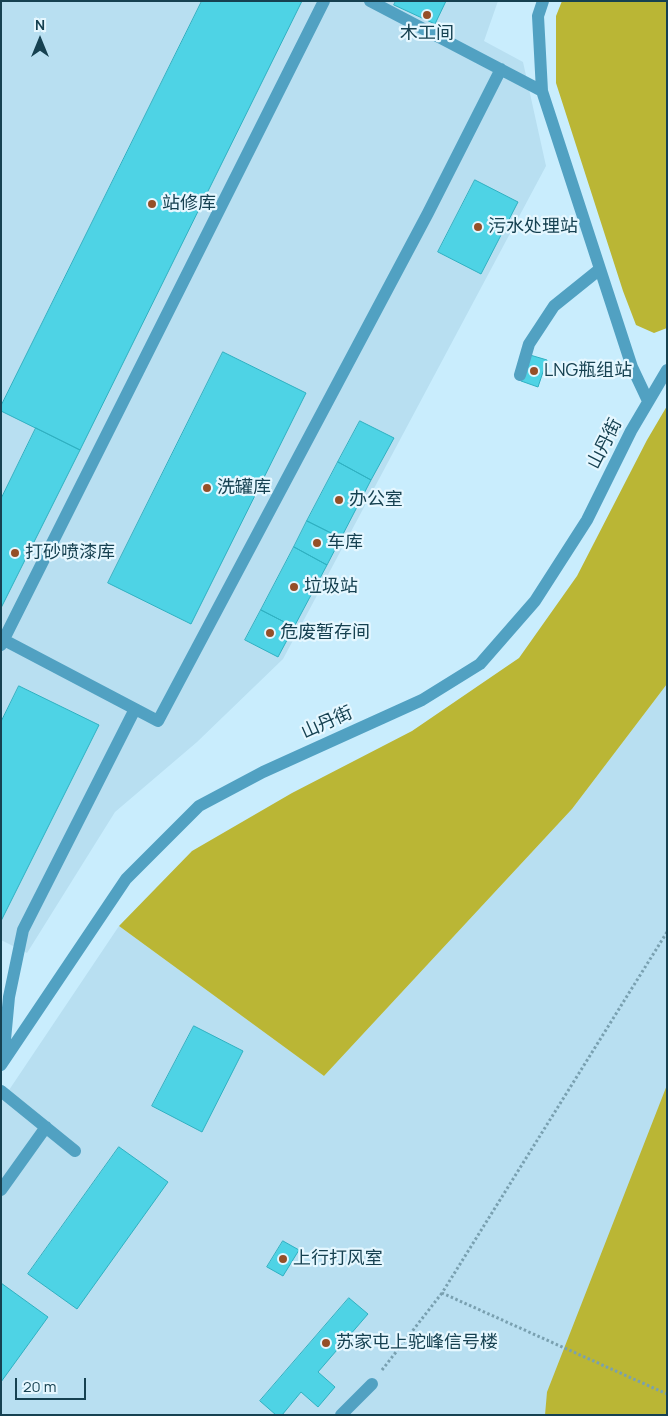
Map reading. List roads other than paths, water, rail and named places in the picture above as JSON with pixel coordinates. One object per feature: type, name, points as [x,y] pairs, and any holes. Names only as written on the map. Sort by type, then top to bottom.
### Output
[{"type":"lane","points":[[324,1],[3,643],[158,721],[428,213],[501,70]]},
{"type":"lane","points":[[370,1],[542,91]]},
{"type":"lane","points":[[543,1],[538,16],[542,91],[632,367],[648,401]]},
{"type":"lane","points":[[520,375],[529,344],[554,306],[600,269]]},
{"type":"lane","name":"山丹街","points":[[2,1063],[126,879],[198,806],[263,772],[422,700],[480,664],[535,601],[587,520],[631,431],[667,370]]},
{"type":"lane","points":[[2,1063],[9,998],[23,930],[135,709]]},
{"type":"lane","points":[[1,1092],[75,1151]]},
{"type":"lane","points":[[1,1190],[46,1127]]},
{"type":"lane","points":[[341,1415],[372,1384]]},
{"type":"place","name":"木工间","points":[[427,15]]},
{"type":"place","name":"站修库","points":[[152,204]]},
{"type":"place","name":"污水处理站","points":[[478,227]]},
{"type":"place","name":"LNG瓶组站","points":[[534,371]]},
{"type":"place","name":"洗罐库","points":[[207,488]]},
{"type":"place","name":"办公室","points":[[339,500]]},
{"type":"place","name":"车库","points":[[317,543]]},
{"type":"place","name":"打砂喷漆库","points":[[15,553]]},
{"type":"place","name":"垃圾站","points":[[294,587]]},
{"type":"place","name":"危废暂存间","points":[[270,633]]},
{"type":"place","name":"上行打风室","points":[[283,1259]]},
{"type":"place","name":"苏家屯上驼峰信号楼","points":[[326,1343]]}]
